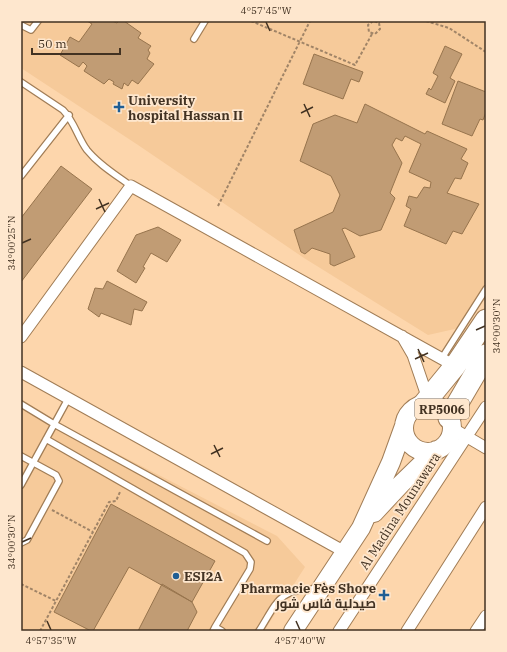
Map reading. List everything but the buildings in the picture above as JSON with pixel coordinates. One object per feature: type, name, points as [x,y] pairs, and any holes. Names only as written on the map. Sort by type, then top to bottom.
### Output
[{"type":"highway","name":"RP5006","points":[[426,402],[449,362],[486,320]]},
{"type":"highway","name":"RP5006","points":[[456,427],[486,355]]},
{"type":"main road","name":"RP5006","points":[[294,631],[361,528],[401,484],[448,440],[456,427],[438,407],[426,402],[410,412],[391,462],[361,528]]},
{"type":"main road","name":"RP5006","points":[[404,426],[408,441],[413,447],[428,452],[436,450]]},
{"type":"street","points":[[21,337],[131,186],[449,362]]},
{"type":"street","points":[[402,335],[413,355],[426,402]]},
{"type":"street","points":[[21,372],[345,552]]},
{"type":"street","name":"Al Madina Mounawara","points":[[339,631],[456,427],[486,407]]},
{"type":"street","points":[[456,427],[486,448]]},
{"type":"street","points":[[407,631],[486,507]]},
{"type":"street","points":[[476,631],[486,616]]},
{"type":"lane","points":[[21,25],[31,30],[38,21]]},
{"type":"lane","points":[[194,39],[205,21]]},
{"type":"lane","points":[[21,82],[69,115],[84,145],[96,160],[131,186]]},
{"type":"lane","points":[[21,176],[69,115]]},
{"type":"lane","points":[[449,362],[486,289]]},
{"type":"lane","points":[[21,485],[68,399]]},
{"type":"lane","points":[[21,404],[54,424],[267,541]]},
{"type":"lane","points":[[46,439],[245,553],[249,559],[250,569],[214,629],[222,631]]},
{"type":"lane","points":[[21,456],[56,475],[59,481],[27,540],[21,543]]},
{"type":"lane","points":[[259,631],[278,601],[287,593],[299,589],[321,588]]},
{"type":"path","points":[[251,21],[355,65],[372,34],[375,34],[380,29],[381,26],[375,21],[368,25],[368,29],[372,34]]},
{"type":"path","points":[[218,206],[310,21]]},
{"type":"path","points":[[426,21],[449,28],[486,52]]},
{"type":"path","points":[[40,631],[109,502],[116,501],[124,483]]},
{"type":"path","points":[[45,506],[93,532]]},
{"type":"path","points":[[21,584],[56,602]]},
{"type":"shaded area","points":[[21,21],[486,21],[486,284],[459,328],[428,335],[304,258],[138,145],[21,68]]},
{"type":"shaded area","points":[[21,404],[277,536],[305,567],[264,631],[21,631]]},
{"type":"place","name":"University hospital Hassan II","points":[[119,107]]},
{"type":"place","name":"ESI2A","points":[[176,576]]},
{"type":"place","name":"Pharmacie Fès Shore صيدلية فاس شور","points":[[384,595]]}]
